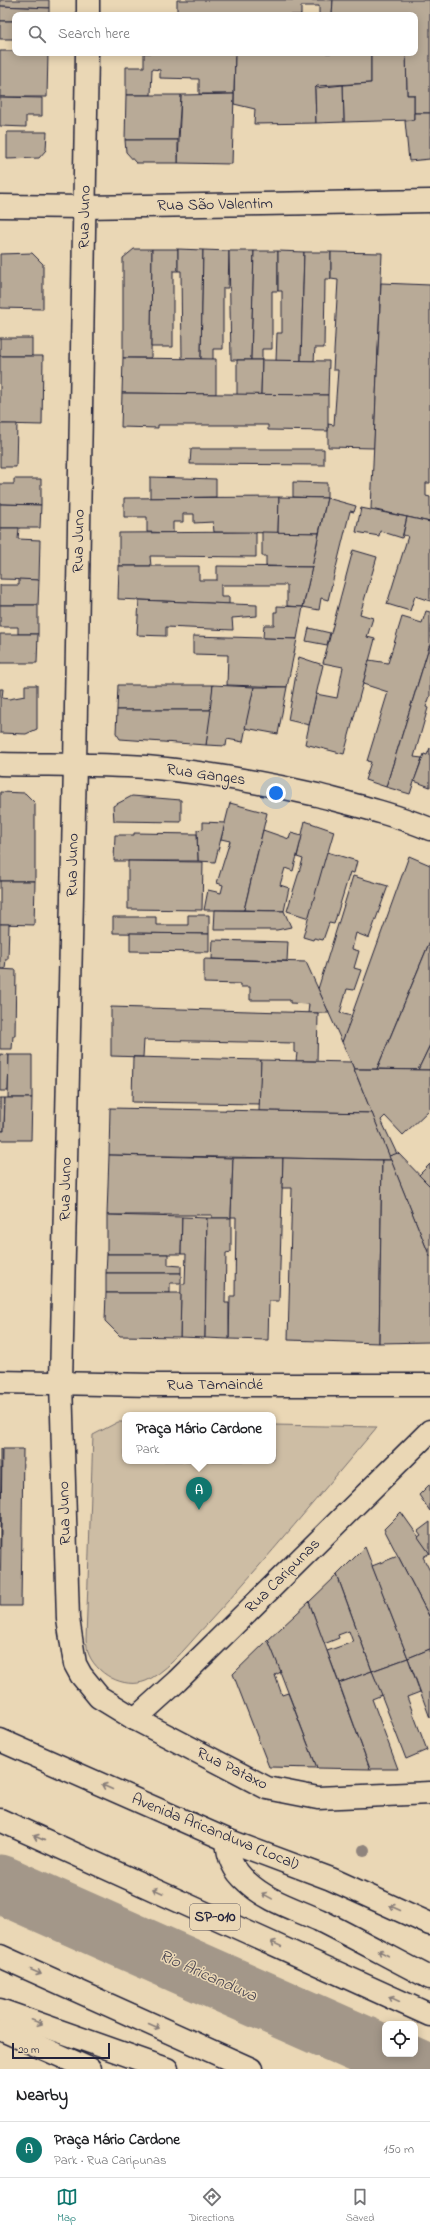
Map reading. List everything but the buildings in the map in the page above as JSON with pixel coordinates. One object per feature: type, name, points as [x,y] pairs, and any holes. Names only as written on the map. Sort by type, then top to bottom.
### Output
[{"type":"main road","points":[[88,0],[88,12]]},
{"type":"main road","name":"Rua Juno","points":[[81,1675],[75,1664],[68,1619],[61,1382],[76,765],[87,56]]},
{"type":"main road","name":"Rua São Valentim","points":[[0,206],[85,207],[430,201]]},
{"type":"main road","name":"Rua Ganges","points":[[0,764],[146,767],[267,784],[403,818],[430,829]]},
{"type":"main road","name":"Rua Tamaindé","points":[[0,1382],[430,1385]]},
{"type":"main road","name":"Rua Caripunas","points":[[135,1719],[176,1681],[430,1432]]},
{"type":"main road","name":"Rua Pataxo","points":[[81,1675],[99,1697],[135,1719],[267,1788],[318,1798],[430,1793]]},
{"type":"main road","name":"Avenida Aricanduva (Local)","points":[[0,1740],[227,1840],[331,1879],[430,1924]]},
{"type":"main road","name":"SP-010","points":[[0,1820],[430,2014]]},
{"type":"main road","points":[[227,1840],[230,1859],[234,1867],[247,1883],[266,1896],[320,1921],[430,1978]]},
{"type":"main road","points":[[0,1956],[251,2069]]},
{"type":"main road","points":[[0,2010],[167,2069]]},
{"type":"main road","points":[[0,2029],[90,2069]]},
{"type":"shaded area","points":[[118,1422],[122,1422],[122,1464],[276,1464],[276,1425],[377,1427],[273,1550],[181,1653],[158,1674],[150,1679],[133,1683],[115,1680],[100,1670],[94,1663],[87,1650],[86,1640],[93,1435]]},
{"type":"waterway","name":"Rio Aricanduva","points":[[0,1884],[417,2069]]},
{"type":"place","name":"Praça Mário Cardone","points":[[199,1510]]}]
